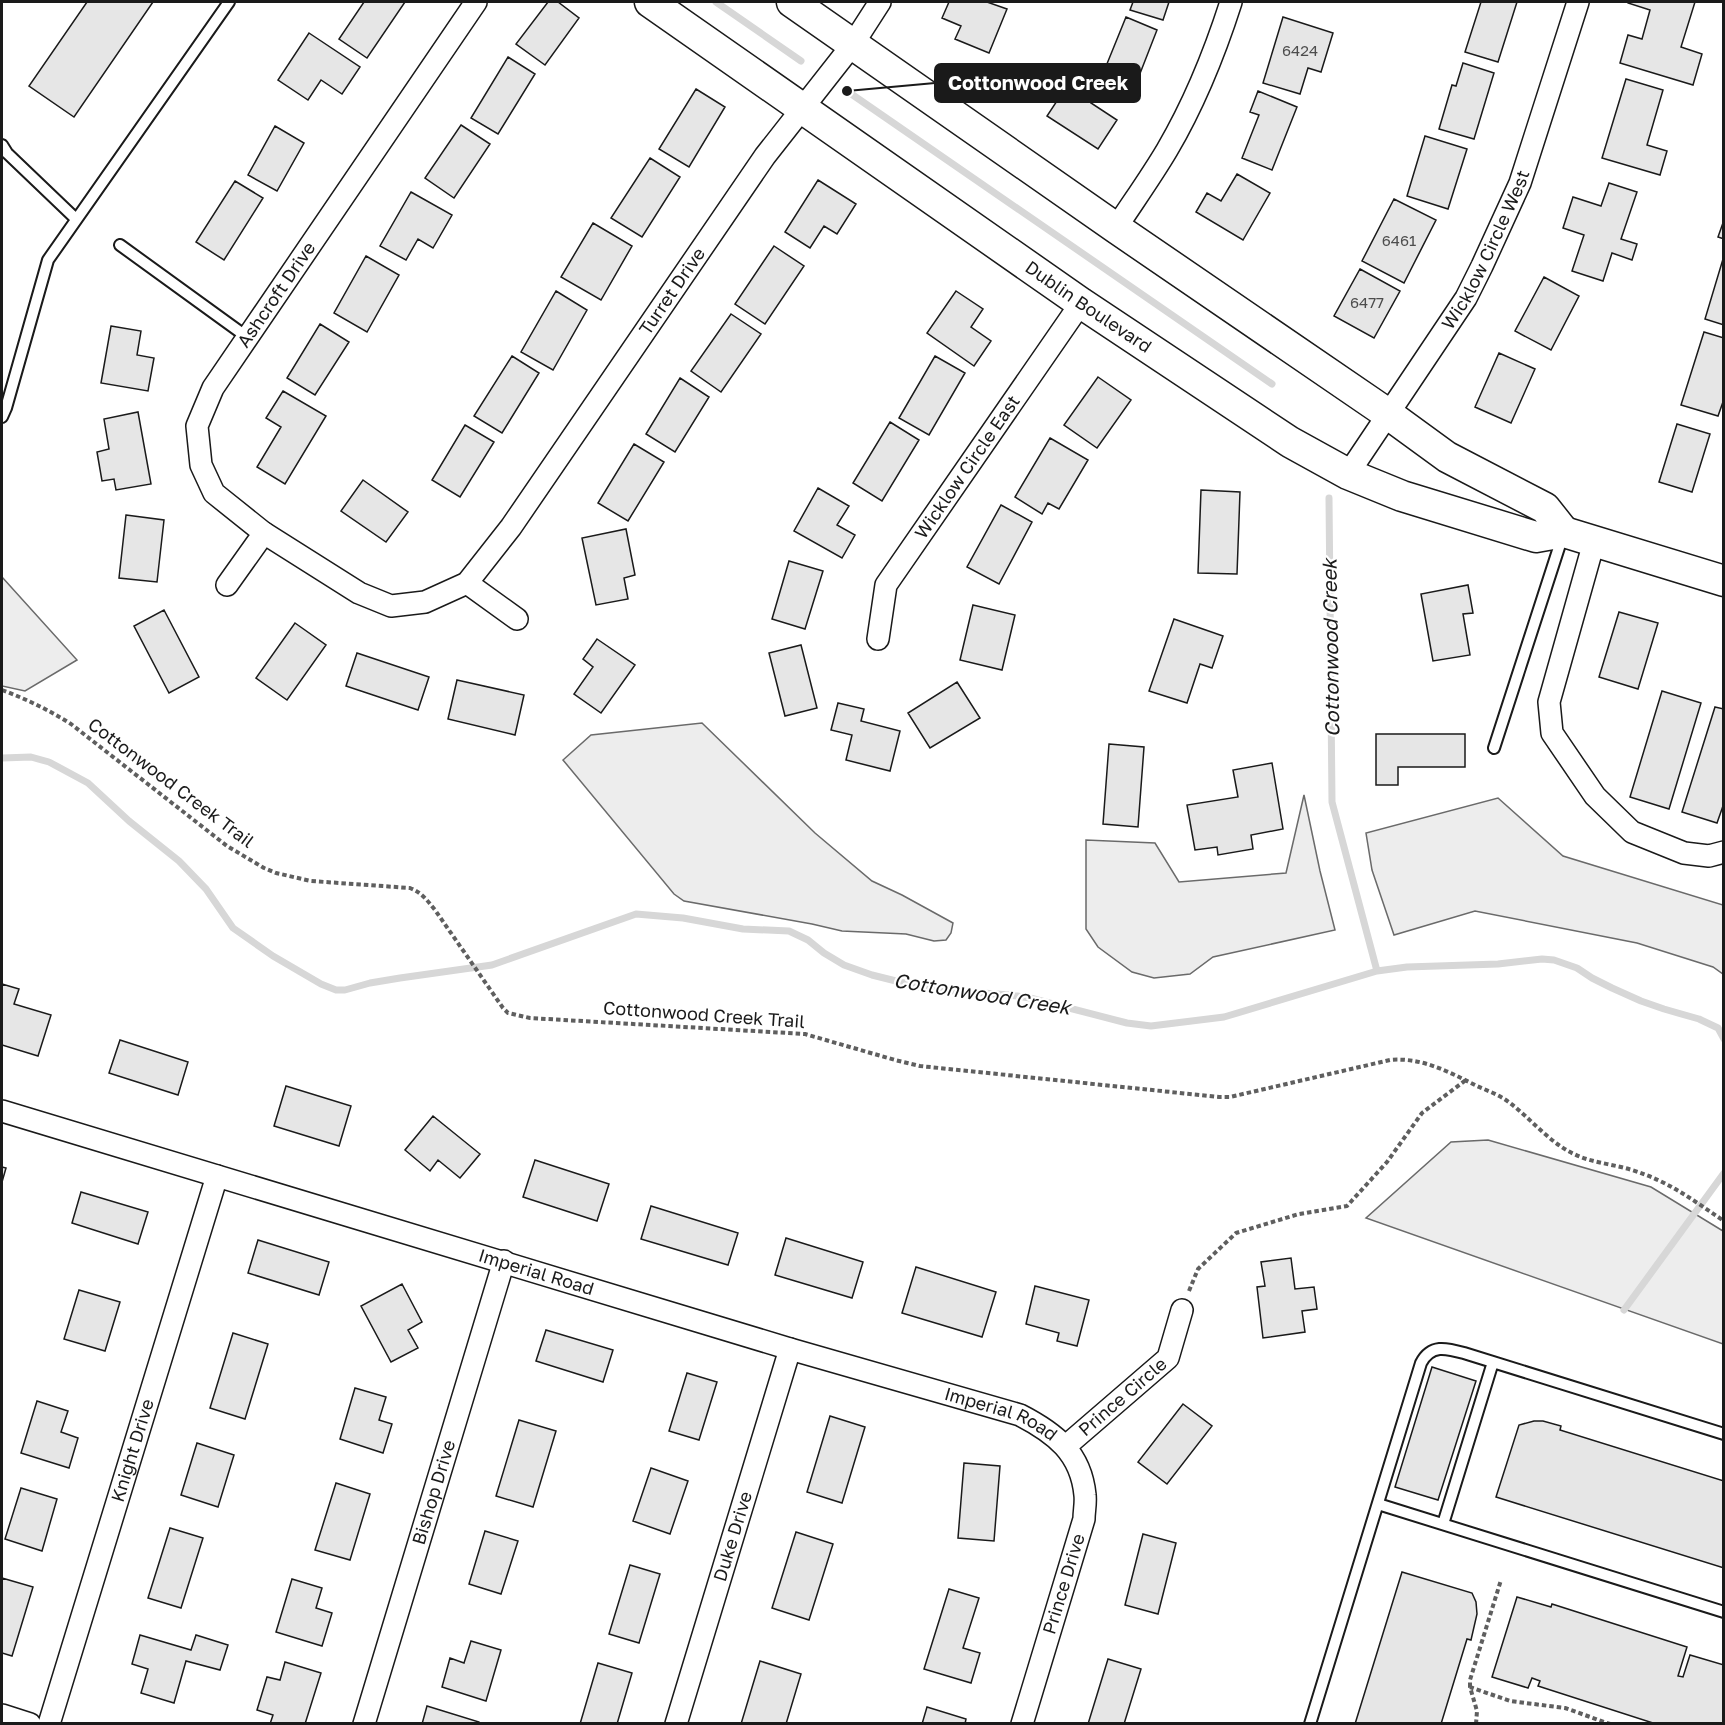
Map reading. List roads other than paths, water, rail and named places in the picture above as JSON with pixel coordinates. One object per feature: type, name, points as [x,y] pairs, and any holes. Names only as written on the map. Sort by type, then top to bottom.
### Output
[{"type":"main road","name":"Dublin Boulevard","points":[[650,2],[1081,303],[1290,442],[1348,474],[1402,496],[1536,537],[1564,532],[1724,581]]},
{"type":"main road","points":[[792,2],[1447,457],[1545,508],[1564,532]]},
{"type":"street","name":"Ashcroft Drive","points":[[264,533],[214,493],[201,465],[197,426],[213,388],[476,2]]},
{"type":"street","name":"Turret Drive","points":[[264,533],[359,593],[391,606],[425,602],[467,583],[511,527],[765,156],[853,44],[880,2]]},
{"type":"street","points":[[1116,228],[1167,150],[1209,62],[1231,2]]},
{"type":"street","name":"Wicklow Circle West","points":[[1348,474],[1466,298],[1487,256],[1520,183],[1578,2]]},
{"type":"street","name":"Wicklow Circle East","points":[[878,639],[886,585],[1081,303]]},
{"type":"street","points":[[227,585],[264,533]]},
{"type":"street","points":[[1594,542],[1549,702],[1552,733],[1595,796],[1632,832],[1684,853],[1709,856],[1724,852]]},
{"type":"street","points":[[467,583],[518,619]]},
{"type":"street","name":"Imperial Road","points":[[2,1111],[790,1349],[1020,1415],[1041,1426],[1066,1446]]},
{"type":"street","name":"Knight Drive","points":[[49,1724],[217,1176]]},
{"type":"street","name":"Bishop Drive","points":[[364,1724],[504,1262]]},
{"type":"street","name":"Prince Circle","points":[[1066,1446],[1168,1358],[1182,1310]]},
{"type":"street","name":"Duke Drive","points":[[676,1724],[790,1349]]},
{"type":"street","name":"Prince Drive","points":[[1022,1724],[1084,1519],[1085,1495],[1080,1472],[1066,1446]]},
{"type":"street","points":[[2,1715],[30,1724]]},
{"type":"lane","points":[[2,417],[48,260],[229,2]]},
{"type":"lane","points":[[3,152],[76,219]]},
{"type":"lane","points":[[120,245],[247,337]]},
{"type":"lane","points":[[1494,748],[1564,532]]},
{"type":"lane","points":[[1310,1724],[1421,1363],[1426,1355],[1436,1350],[1447,1349],[1724,1434]]},
{"type":"lane","points":[[1443,1524],[1493,1362]]},
{"type":"lane","points":[[1378,1504],[1724,1612]]},
{"type":"waterway","name":"Cottonwood Creek","points":[[716,2],[801,61]]},
{"type":"waterway","name":"Cottonwood Creek","points":[[847,91],[1272,384]]},
{"type":"waterway","name":"Cottonwood Creek","points":[[1329,498],[1332,802],[1377,971]]},
{"type":"waterway","name":"Cottonwood Creek","points":[[2,758],[31,757],[49,762],[88,783],[129,821],[179,861],[206,889],[233,928],[273,956],[321,984],[336,990],[492,965],[636,914],[683,918],[743,929],[789,931],[808,940],[844,965],[872,975],[928,989],[1030,998],[1127,1023],[1151,1026],[1224,1017],[1377,971],[1407,967],[1554,960],[1577,968],[1592,978],[1641,1001],[1699,1019],[1718,1028],[1724,1039]]},
{"type":"waterway","points":[[1624,1310],[1724,1173]]},
{"type":"place","name":"Cottonwood Creek","points":[[847,91]]}]
